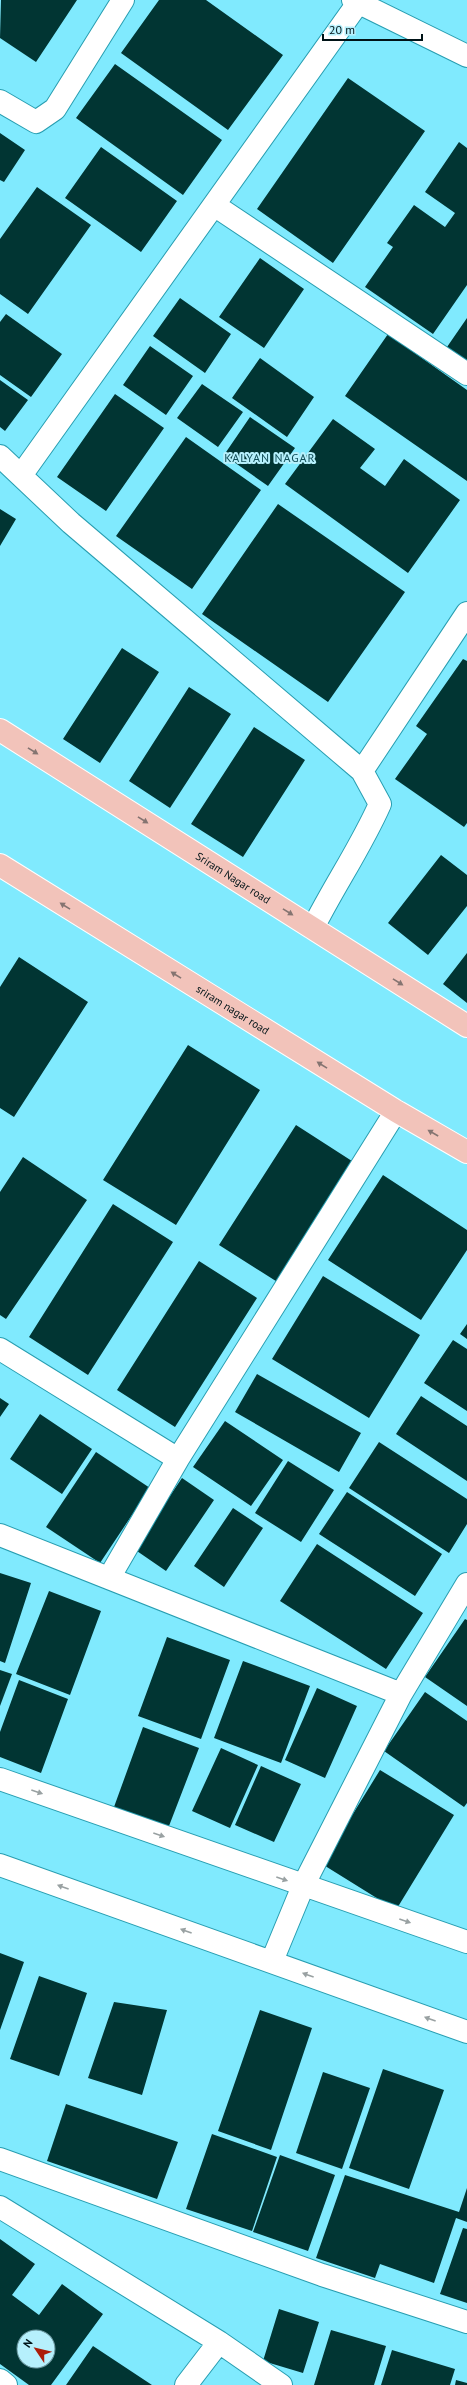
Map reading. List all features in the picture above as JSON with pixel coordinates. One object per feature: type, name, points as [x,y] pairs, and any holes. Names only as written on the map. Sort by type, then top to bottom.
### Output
[{"type":"main road","name":"Sriram Nagar road","points":[[0,730],[467,1026]]},
{"type":"main road","name":"sriram nagar road","points":[[0,865],[396,1112],[467,1152]]},
{"type":"street","points":[[0,101],[36,122],[55,109],[123,0]]},
{"type":"street","points":[[22,474],[214,205],[356,2],[467,56]]},
{"type":"street","points":[[214,205],[467,374]]},
{"type":"street","points":[[0,456],[22,474],[71,523],[362,771],[380,804],[369,829],[333,888],[313,928]]},
{"type":"street","points":[[362,771],[467,613]]},
{"type":"street","points":[[110,1578],[178,1459],[396,1112]]},
{"type":"street","points":[[0,1349],[178,1459]]},
{"type":"street","points":[[0,1535],[401,1694]]},
{"type":"street","points":[[272,1961],[303,1886],[401,1694],[467,1584]]},
{"type":"street","points":[[0,1779],[467,1942]]},
{"type":"street","points":[[0,1865],[467,2032]]},
{"type":"street","points":[[0,2159],[322,2275],[467,2322]]},
{"type":"street","points":[[0,2207],[220,2342],[281,2385]]},
{"type":"street","points":[[186,2385],[220,2342]]},
{"type":"street","points":[[0,2380],[6,2385]]},
{"type":"building","points":[[1,0],[77,0],[36,62],[0,38]]},
{"type":"building","points":[[159,0],[206,0],[283,55],[228,130],[121,53]]},
{"type":"building","points":[[115,64],[222,140],[183,195],[76,118]]},
{"type":"building","points":[[348,78],[425,131],[333,263],[257,209]]},
{"type":"building","points":[[0,133],[25,150],[4,182],[0,180]]},
{"type":"building","points":[[459,142],[467,148],[467,285],[433,334],[365,287],[393,247],[387,243],[414,205],[445,227],[455,213],[425,192]]},
{"type":"building","points":[[101,147],[177,201],[141,252],[65,198]]},
{"type":"building","points":[[37,187],[91,225],[28,314],[0,294],[0,239]]},
{"type":"building","points":[[260,258],[304,289],[264,348],[219,317]]},
{"type":"building","points":[[180,298],[231,334],[205,373],[153,336]]},
{"type":"building","points":[[6,314],[62,354],[31,397],[0,375],[0,322]]},
{"type":"building","points":[[467,318],[467,361],[447,347]]},
{"type":"building","points":[[388,334],[467,390],[467,481],[345,396]]},
{"type":"building","points":[[150,346],[193,376],[166,415],[123,385]]},
{"type":"building","points":[[260,358],[314,397],[287,437],[232,398]]},
{"type":"building","points":[[0,380],[28,400],[5,431],[0,427]]},
{"type":"building","points":[[202,384],[243,412],[218,447],[177,418]]},
{"type":"building","points":[[115,394],[164,428],[106,511],[57,477]]},
{"type":"building","points":[[250,417],[295,448],[268,486],[224,455]]},
{"type":"building","points":[[333,419],[375,449],[360,468],[385,486],[404,459],[460,500],[408,573],[285,484]]},
{"type":"building","points":[[186,437],[261,490],[192,589],[116,536]]},
{"type":"building","points":[[278,504],[405,592],[328,702],[202,614]]},
{"type":"building","points":[[0,509],[16,519],[0,546]]},
{"type":"building","points":[[122,648],[159,672],[100,763],[63,739]]},
{"type":"building","points":[[463,659],[467,661],[467,823],[464,827],[395,779],[427,734],[416,726]]},
{"type":"building","points":[[189,687],[231,714],[170,808],[129,781]]},
{"type":"building","points":[[254,727],[305,760],[243,857],[191,824]]},
{"type":"building","points":[[441,855],[467,875],[467,906],[428,955],[388,923]]},
{"type":"building","points":[[467,953],[467,1003],[443,984]]},
{"type":"building","points":[[19,957],[88,1002],[14,1117],[0,1108],[0,987]]},
{"type":"building","points":[[188,1045],[260,1090],[176,1225],[103,1180]]},
{"type":"building","points":[[296,1125],[355,1163],[279,1283],[219,1245]]},
{"type":"building","points":[[23,1157],[87,1200],[6,1319],[0,1315],[0,1192]]},
{"type":"building","points":[[383,1175],[467,1230],[467,1250],[421,1320],[328,1260]]},
{"type":"building","points":[[113,1204],[173,1242],[88,1375],[29,1337]]},
{"type":"building","points":[[199,1261],[257,1298],[175,1427],[117,1390]]},
{"type":"building","points":[[323,1276],[420,1335],[369,1418],[272,1359]]},
{"type":"building","points":[[467,1324],[467,1339],[460,1334]]},
{"type":"building","points":[[453,1340],[467,1349],[467,1411],[424,1383]]},
{"type":"building","points":[[257,1374],[361,1433],[339,1472],[235,1412]]},
{"type":"building","points":[[421,1396],[467,1426],[467,1481],[396,1434]]},
{"type":"building","points":[[0,1398],[9,1404],[0,1417]]},
{"type":"building","points":[[40,1414],[92,1449],[62,1494],[10,1459]]},
{"type":"building","points":[[225,1421],[283,1460],[251,1506],[193,1467]]},
{"type":"building","points":[[379,1442],[467,1499],[467,1524],[449,1553],[349,1488]]},
{"type":"building","points":[[96,1452],[150,1488],[100,1563],[46,1527]]},
{"type":"building","points":[[288,1461],[334,1490],[301,1542],[255,1513]]},
{"type":"building","points":[[182,1478],[214,1500],[166,1571],[134,1549]]},
{"type":"building","points":[[347,1492],[442,1554],[415,1596],[319,1534]]},
{"type":"building","points":[[233,1508],[263,1528],[224,1587],[194,1566]]},
{"type":"building","points":[[317,1544],[423,1613],[386,1669],[280,1601]]},
{"type":"building","points":[[0,1573],[31,1583],[5,1663],[0,1661]]},
{"type":"building","points":[[49,1591],[101,1611],[70,1695],[16,1674]]},
{"type":"building","points":[[465,1619],[467,1620],[467,1706],[425,1677]]},
{"type":"building","points":[[167,1637],[230,1660],[201,1739],[138,1716]]},
{"type":"building","points":[[243,1661],[310,1686],[281,1763],[214,1738]]},
{"type":"building","points":[[0,1670],[12,1674],[0,1706]]},
{"type":"building","points":[[19,1680],[68,1699],[41,1773],[0,1757],[0,1732]]},
{"type":"building","points":[[317,1688],[357,1706],[325,1778],[285,1760]]},
{"type":"building","points":[[425,1692],[467,1721],[467,1803],[464,1807],[384,1751]]},
{"type":"building","points":[[143,1727],[199,1748],[169,1826],[114,1807]]},
{"type":"building","points":[[221,1748],[258,1765],[230,1828],[192,1811]]},
{"type":"building","points":[[261,1766],[301,1784],[274,1842],[235,1825]]},
{"type":"building","points":[[380,1770],[454,1815],[396,1910],[322,1864]]},
{"type":"building","points":[[0,1953],[24,1962],[0,2030]]},
{"type":"building","points":[[39,1976],[87,1993],[59,2076],[10,2059]]},
{"type":"building","points":[[114,2002],[167,2010],[142,2095],[88,2078]]},
{"type":"building","points":[[260,2010],[312,2028],[271,2150],[218,2131]]},
{"type":"building","points":[[383,2069],[444,2090],[409,2189],[349,2168]]},
{"type":"building","points":[[323,2072],[370,2088],[342,2169],[296,2153]]},
{"type":"building","points":[[66,2104],[178,2142],[157,2199],[47,2161]]},
{"type":"building","points":[[212,2134],[277,2157],[252,2231],[186,2209]]},
{"type":"building","points":[[280,2155],[335,2175],[308,2251],[253,2232]]},
{"type":"building","points":[[345,2175],[459,2212],[467,2188],[467,2222],[456,2218],[434,2283],[380,2264],[375,2278],[316,2258]]},
{"type":"building","points":[[463,2228],[467,2229],[467,2303],[440,2294]]},
{"type":"building","points":[[0,2239],[35,2264],[12,2295],[39,2315],[62,2284],[103,2314],[51,2385],[29,2385],[0,2364]]},
{"type":"building","points":[[279,2309],[319,2322],[303,2373],[263,2361]]},
{"type":"building","points":[[331,2330],[386,2346],[374,2385],[314,2385]]},
{"type":"building","points":[[93,2346],[152,2385],[66,2385]]},
{"type":"building","points":[[392,2350],[455,2369],[450,2385],[381,2385]]},
{"type":"building","points":[[456,2380],[467,2383],[467,2385],[455,2385]]},
{"type":"district","name":"KALYAN NAGAR","points":[[270,457]]}]
